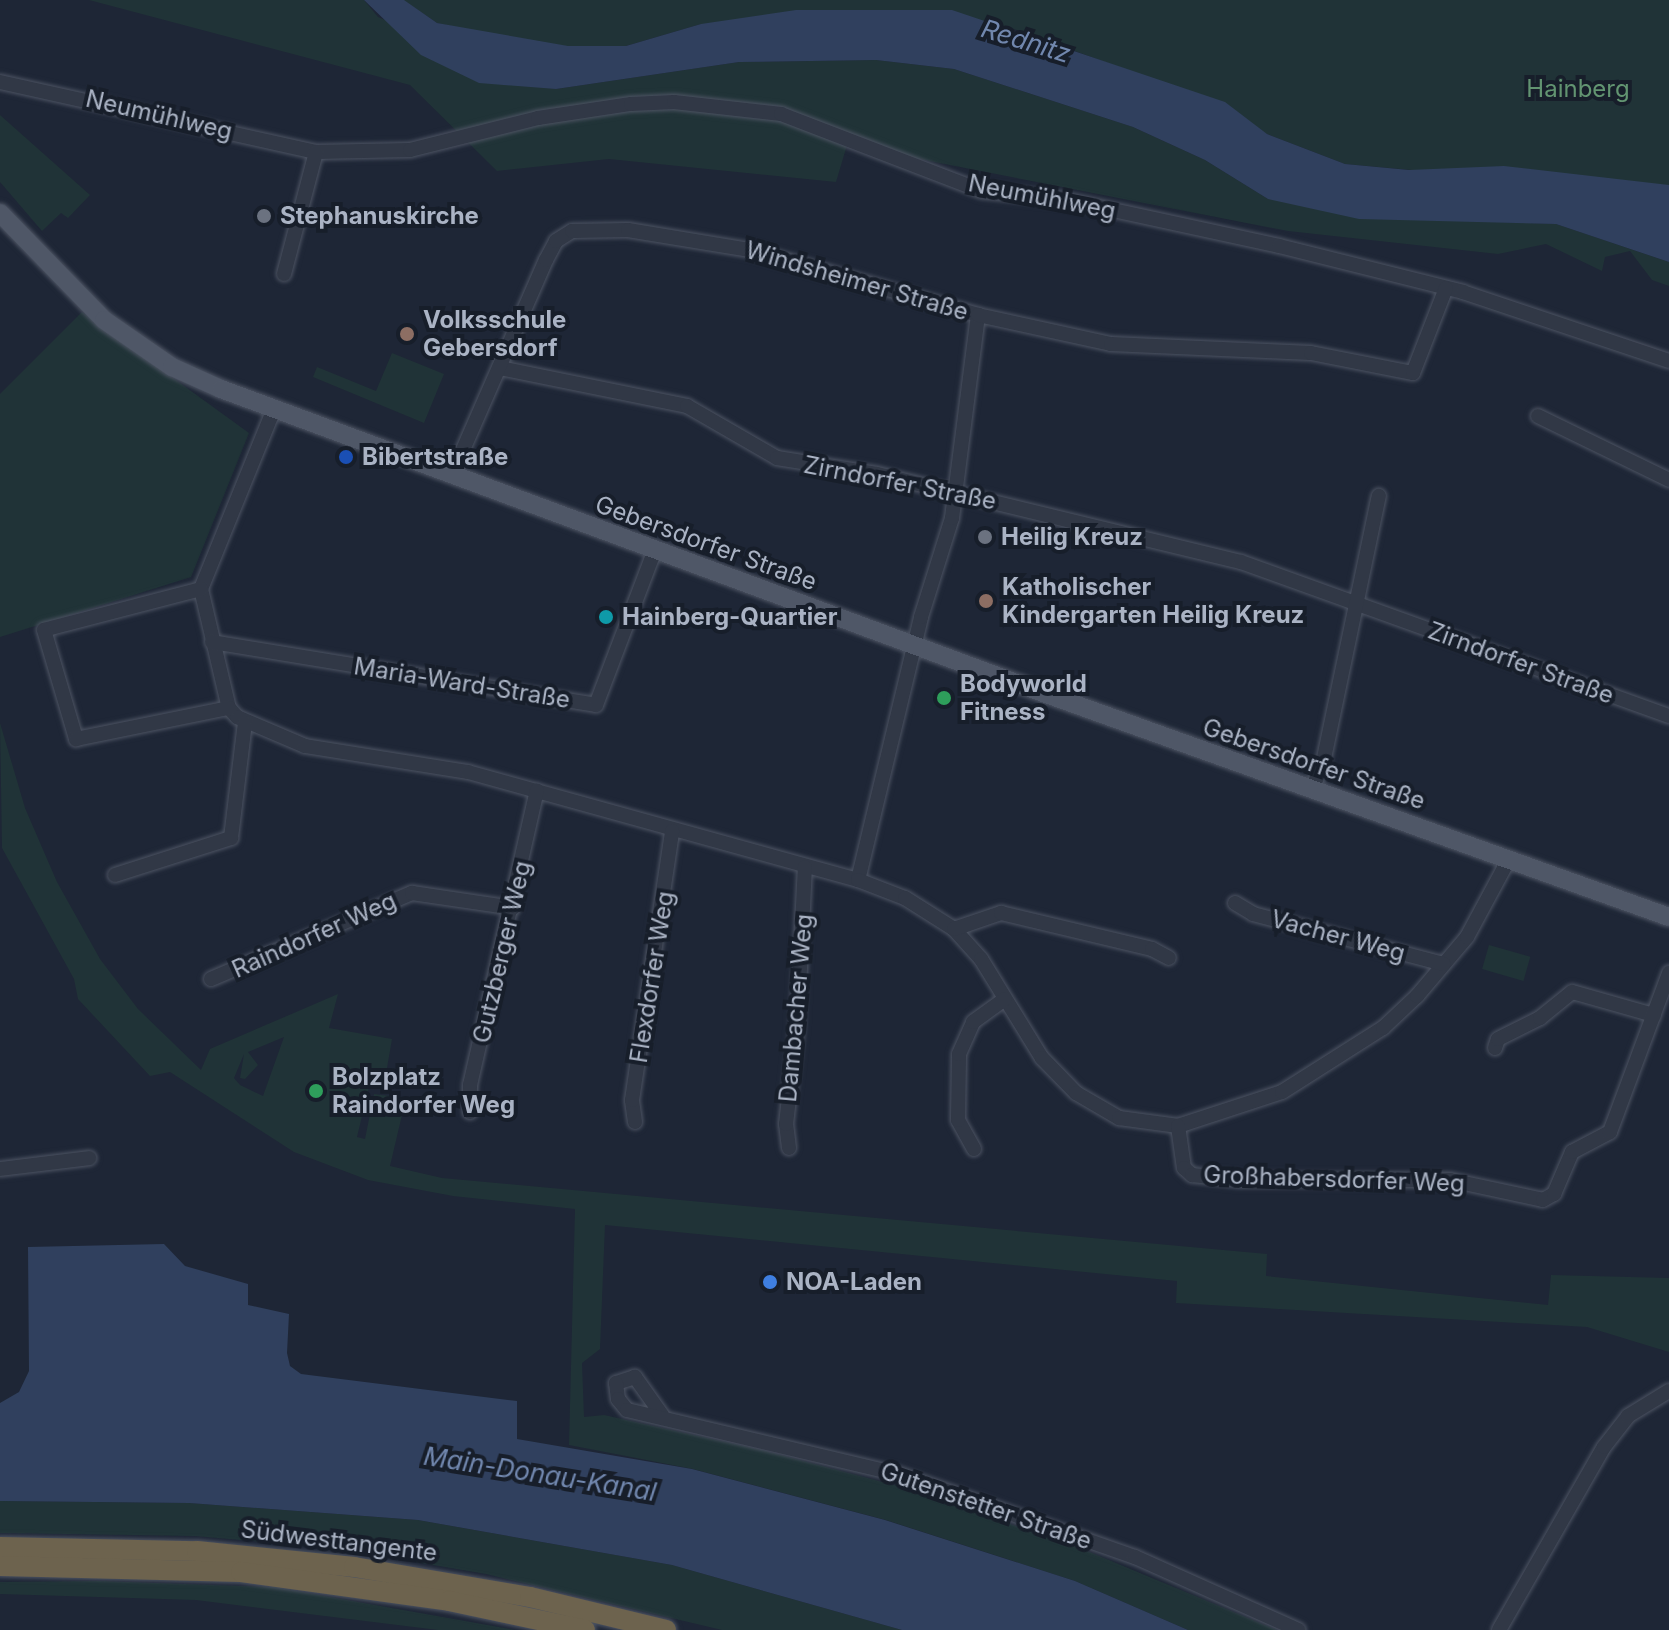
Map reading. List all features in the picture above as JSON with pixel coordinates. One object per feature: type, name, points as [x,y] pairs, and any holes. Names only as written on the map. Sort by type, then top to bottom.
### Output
[{"type":"highway","name":"Südwesttangente","points":[[0,1547],[152,1549],[339,1565],[505,1592],[666,1630]]},
{"type":"highway","name":"Südwesttangente","points":[[0,1566],[241,1572],[420,1596],[585,1630]]},
{"type":"main road","name":"Gebersdorfer Straße","points":[[0,213],[64,283],[131,341],[189,375],[914,646],[1669,917]]},
{"type":"street","name":"Neumühlweg","points":[[0,82],[103,100],[316,152],[410,150],[538,118],[631,104],[727,106],[781,114],[982,191],[1062,199],[1446,288],[1669,361]]},
{"type":"street","points":[[284,274],[316,152]]},
{"type":"street","name":"Windsheimer Straße","points":[[452,475],[556,241],[585,229],[680,236],[750,250],[978,315],[1111,344],[1311,353],[1413,373],[1446,288]]},
{"type":"street","points":[[858,880],[914,646],[944,556],[956,494],[978,315]]},
{"type":"street","name":"Zirndorfer Straße","points":[[500,368],[687,406],[777,458],[1167,540],[1354,602],[1669,716]]},
{"type":"street","points":[[274,409],[201,589],[229,708],[245,723],[335,754],[468,772],[672,831],[858,880],[905,898],[954,929],[1005,999],[1042,1058],[1076,1093],[1119,1118],[1178,1126],[1276,1095],[1334,1062],[1383,1028],[1444,964],[1486,907],[1509,859]]},
{"type":"street","points":[[1538,416],[1669,480]]},
{"type":"street","points":[[1312,789],[1341,683],[1354,602],[1379,496]]},
{"type":"street","name":"Maria-Ward-Straße","points":[[212,642],[596,705],[655,550]]},
{"type":"street","points":[[201,589],[44,630],[76,739],[229,708]]},
{"type":"street","points":[[115,875],[231,838],[245,723]]},
{"type":"street","name":"Gutzberger Weg","points":[[470,1112],[470,1085],[513,908],[537,791]]},
{"type":"street","name":"Flexdorfer Weg","points":[[635,1122],[632,1100],[672,831]]},
{"type":"street","name":"Dambacher Weg","points":[[789,1148],[786,1124],[797,1029],[805,867]]},
{"type":"street","name":"Raindorfer Weg","points":[[211,979],[412,893],[513,908]]},
{"type":"street","name":"Vacher Weg","points":[[1235,903],[1253,914],[1444,964]]},
{"type":"street","points":[[954,929],[1001,913],[1152,949],[1169,958]]},
{"type":"street","name":"Großhabersdorfer Weg","points":[[1178,1126],[1184,1168],[1192,1175],[1240,1180],[1450,1180],[1543,1200],[1554,1194],[1572,1152],[1610,1132],[1669,973]]},
{"type":"street","points":[[1495,1048],[1498,1039],[1540,1018],[1572,992],[1654,1015]]},
{"type":"street","points":[[974,1149],[957,1113],[959,1054],[973,1022],[1005,999]]},
{"type":"street","points":[[0,1169],[89,1158]]},
{"type":"street","points":[[1499,1630],[1604,1447],[1628,1416],[1669,1391]]},
{"type":"street","name":"Gutenstetter Straße","points":[[662,1415],[898,1474],[1015,1513],[1135,1557],[1298,1630]]},
{"type":"green space","points":[[89,0],[364,0],[378,17],[556,89],[739,62],[876,60],[954,69],[1133,127],[1205,160],[1268,199],[1474,221],[1556,224],[1669,262],[1669,286],[1652,280],[1630,251],[1605,257],[1602,271],[1546,244],[1498,254],[1288,231],[847,145],[836,182],[609,159],[497,171],[410,85]]},
{"type":"green space","name":"Hainberg","points":[[403,0],[1669,0],[1669,193],[1345,164],[1267,134],[1163,83],[1011,28],[701,24],[626,46],[529,53],[474,31],[437,23]]},
{"type":"green space","points":[[0,115],[90,195],[68,218],[61,213],[42,231],[0,182]]},
{"type":"green space","points":[[82,312],[249,433],[191,577],[0,637],[0,394]]},
{"type":"green space","points":[[392,353],[444,374],[424,423],[313,377],[317,367],[376,391]]},
{"type":"green space","points":[[0,723],[25,808],[57,882],[100,959],[138,1009],[201,1070],[210,1049],[338,994],[329,1028],[392,1039],[387,1068],[369,1087],[357,1137],[365,1139],[374,1094],[406,1098],[390,1166],[442,1178],[1267,1254],[1266,1276],[1548,1305],[1551,1275],[1669,1278],[1669,1352],[1587,1327],[1176,1303],[1177,1281],[605,1225],[600,1349],[582,1363],[584,1417],[604,1415],[762,1450],[909,1489],[1080,1548],[1277,1630],[1188,1630],[1075,1581],[886,1520],[693,1469],[569,1445],[575,1209],[453,1196],[368,1180],[294,1152],[170,1072],[150,1076],[78,999],[74,979],[2,848]],"holes":[[[284,1037],[263,1096],[240,1085],[234,1078],[244,1054],[240,1078],[245,1079],[258,1065],[248,1052]]]},
{"type":"green space","points":[[1489,945],[1530,957],[1523,981],[1482,969]]},
{"type":"green space","points":[[0,1501],[189,1503],[418,1520],[672,1565],[902,1630],[722,1630],[486,1574],[333,1548],[194,1536],[0,1533]]},
{"type":"green space","points":[[100,1581],[274,1587],[515,1630],[438,1630],[196,1600],[0,1594],[0,1582]]},
{"type":"water","name":"Rednitz","points":[[364,0],[404,0],[437,23],[568,46],[626,46],[701,24],[796,10],[952,10],[1225,102],[1267,134],[1345,164],[1409,170],[1504,166],[1669,185],[1669,262],[1556,224],[1359,219],[1268,199],[1205,160],[1133,127],[954,69],[876,60],[739,62],[556,89],[479,83],[421,55]]},
{"type":"water","name":"Main-Donau-Kanal","points":[[164,1244],[185,1266],[248,1284],[248,1305],[289,1314],[287,1353],[290,1366],[301,1374],[517,1401],[517,1439],[692,1469],[885,1520],[1075,1581],[1188,1630],[902,1630],[672,1565],[418,1520],[189,1503],[0,1501],[0,1403],[19,1392],[29,1371],[28,1247]]},
{"type":"place","name":"Stephanuskirche","points":[[264,216]]},
{"type":"place","name":"Volksschule Gebersdorf","points":[[407,334]]},
{"type":"place","name":"Bibertstraße","points":[[346,457]]},
{"type":"place","name":"Heilig Kreuz","points":[[985,537]]},
{"type":"place","name":"Katholischer Kindergarten Heilig Kreuz","points":[[986,601]]},
{"type":"place","name":"Hainberg-Quartier","points":[[606,617]]},
{"type":"place","name":"Bodyworld Fitness","points":[[944,698]]},
{"type":"place","name":"Bolzplatz Raindorfer Weg","points":[[316,1091]]},
{"type":"place","name":"NOA-Laden","points":[[770,1282]]}]
